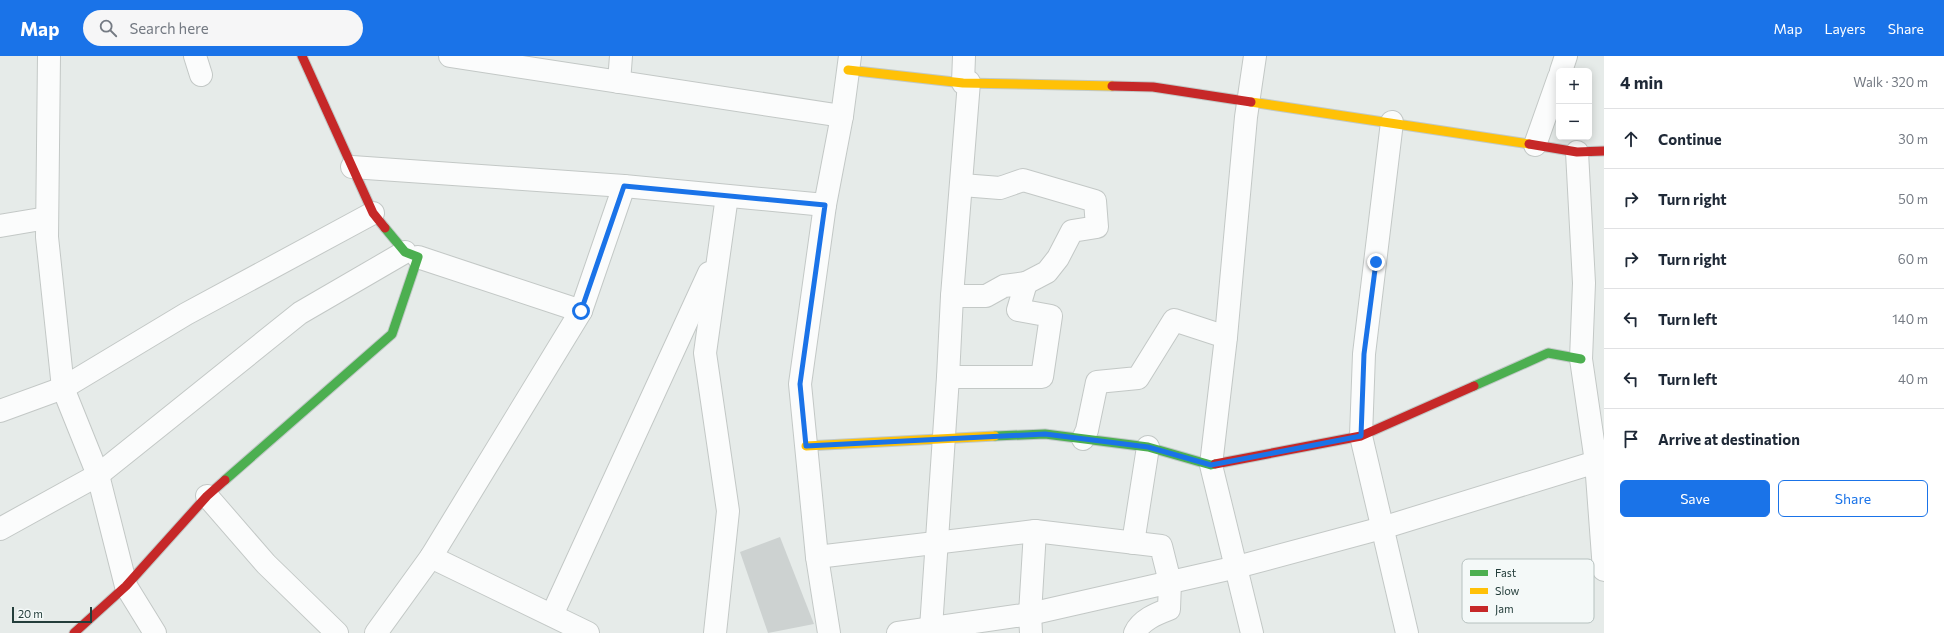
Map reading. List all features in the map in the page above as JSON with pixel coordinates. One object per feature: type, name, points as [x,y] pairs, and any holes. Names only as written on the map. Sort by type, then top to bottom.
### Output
[{"type":"street","points":[[49,56],[47,237],[63,388],[98,475],[126,586],[155,633]]},
{"type":"street","points":[[302,56],[373,213],[411,254],[581,311]]},
{"type":"street","points":[[450,56],[528,62],[619,82],[842,116]]},
{"type":"street","points":[[619,82],[621,56]]},
{"type":"street","points":[[931,628],[952,296],[962,184],[966,82],[964,56]]},
{"type":"street","points":[[1252,633],[1211,465],[1226,337],[1248,100],[1255,56]]},
{"type":"street","points":[[1562,68],[1566,56]]},
{"type":"street","points":[[829,633],[817,557],[800,384],[825,205],[842,116],[849,63],[966,82],[1153,87],[1392,122],[1577,152],[1604,151]]},
{"type":"street","points":[[1535,145],[1556,86]]},
{"type":"street","points":[[1392,122],[1364,354],[1361,436],[1407,633]]},
{"type":"street","points":[[1577,152],[1584,283],[1581,359],[1595,396],[1596,462],[1604,570]]},
{"type":"street","points":[[352,166],[624,186],[825,205]]},
{"type":"street","points":[[952,296],[986,296],[1004,286],[1026,282],[1047,272],[1058,258],[1072,231],[1097,227],[1095,201],[1023,180],[1000,188],[962,184]]},
{"type":"street","points":[[376,633],[430,557],[581,311],[624,186]]},
{"type":"street","points":[[715,633],[728,511],[705,353],[727,196]]},
{"type":"street","points":[[0,411],[63,388],[186,314],[373,213]]},
{"type":"street","points":[[0,226],[47,218]]},
{"type":"street","points":[[552,615],[719,250]]},
{"type":"street","points":[[0,529],[98,475],[300,313],[411,254]]},
{"type":"street","points":[[74,633],[126,586],[207,496],[392,334],[411,254]]},
{"type":"street","points":[[948,378],[1042,377],[1051,316],[1018,310],[1026,282]]},
{"type":"street","points":[[1083,439],[1087,430],[1097,382],[1138,378],[1174,320],[1226,337]]},
{"type":"street","points":[[806,446],[1045,434],[1148,447],[1211,465],[1361,436],[1548,353],[1581,359]]},
{"type":"street","points":[[1133,543],[1148,447]]},
{"type":"street","points":[[898,633],[931,628],[1031,623],[1170,582],[1237,567],[1382,528],[1596,462]]},
{"type":"street","points":[[207,496],[266,564],[337,633]]},
{"type":"street","points":[[817,557],[1035,531],[1161,546],[1170,582],[1169,609],[1154,614],[1138,627],[1135,633]]},
{"type":"street","points":[[1031,623],[1035,531]]},
{"type":"street","points":[[430,557],[588,633]]},
{"type":"building","points":[[780,537],[814,624],[768,633],[740,552]]},
{"type":"traffic: fast","points":[[225,480],[392,334],[418,257],[405,252],[385,228]]},
{"type":"traffic: fast","points":[[1474,386],[1548,353],[1581,359]]},
{"type":"traffic: fast","points":[[995,436],[1045,434],[1148,447],[1211,465],[1215,464]]},
{"type":"traffic: slow","points":[[848,70],[963,83],[1112,86]]},
{"type":"traffic: slow","points":[[1251,102],[1529,144]]},
{"type":"traffic: slow","points":[[806,446],[995,436]]},
{"type":"traffic: jam","points":[[302,56],[373,213],[385,228]]},
{"type":"traffic: jam","points":[[1112,86],[1153,87],[1251,102]]},
{"type":"traffic: jam","points":[[1529,144],[1577,152],[1604,151]]},
{"type":"traffic: jam","points":[[1215,464],[1361,436],[1474,386]]},
{"type":"traffic: jam","points":[[74,633],[126,586],[207,496],[225,480]]},
{"type":"route","points":[[581,311],[624,186],[825,205],[800,384],[806,446],[1045,434],[1148,447],[1211,465],[1361,436],[1364,354],[1376,262]]}]
